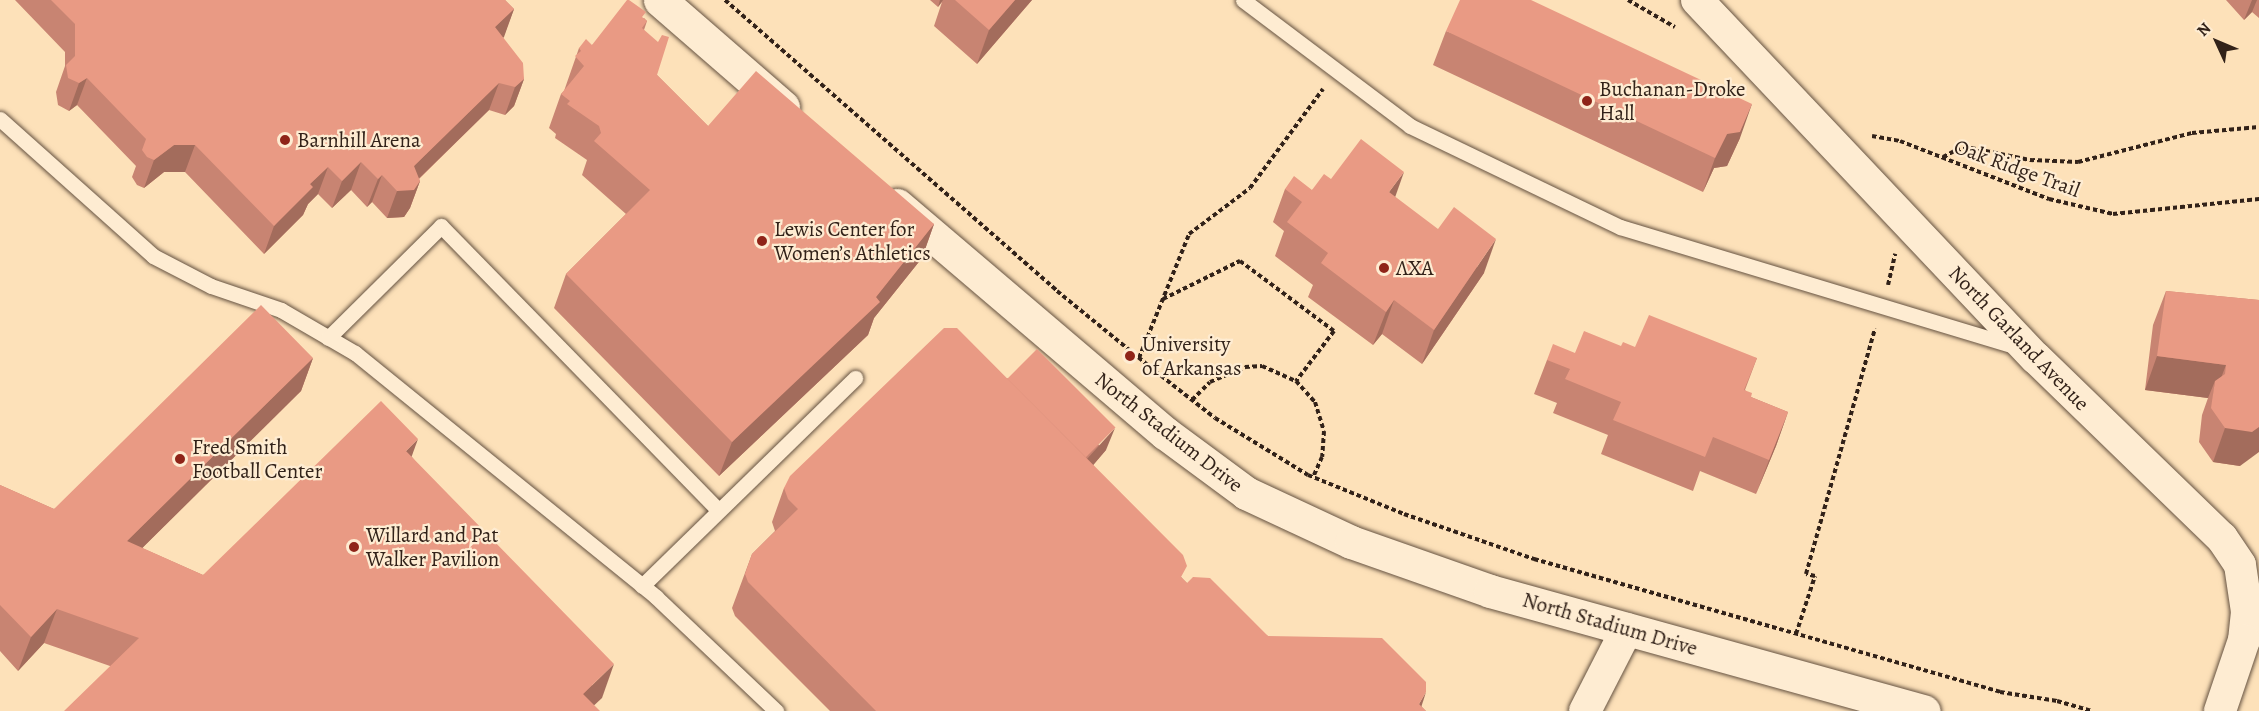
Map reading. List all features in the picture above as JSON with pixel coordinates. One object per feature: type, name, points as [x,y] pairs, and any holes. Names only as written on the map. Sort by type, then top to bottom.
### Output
[{"type":"street","points":[[660,0],[805,125]]},
{"type":"street","name":"North Garland Avenue","points":[[1697,0],[2027,349],[2222,538],[2240,565],[2247,612],[2244,640],[2220,711]]},
{"type":"street","name":"North Stadium Drive","points":[[877,188],[1165,433],[1246,493],[1351,542],[1490,591],[1924,711]]},
{"type":"street","points":[[1585,711],[1627,629]]},
{"type":"lane","points":[[1243,0],[1410,126],[1620,227],[2027,349]]},
{"type":"lane","points":[[0,119],[153,256],[211,286],[281,310],[355,353],[642,586],[776,711]]},
{"type":"lane","points":[[328,338],[441,226],[718,510]]},
{"type":"lane","points":[[642,586],[855,378]]},
{"type":"path","points":[[725,0],[1048,284],[1139,358],[1192,400],[1258,447],[1313,477],[1404,514],[1534,558],[2000,692],[2092,711]]},
{"type":"path","points":[[1139,358],[1189,234],[1250,188],[1314,101]]},
{"type":"path","points":[[1942,157],[1956,150],[1971,148],[2030,160],[2078,162],[2192,133],[2259,127]]},
{"type":"path","name":"Oak Ridge Trail","points":[[1869,135],[1900,141],[2049,199],[2114,213],[2259,199]]},
{"type":"path","points":[[1162,300],[1240,261],[1334,331],[1296,381]]},
{"type":"path","points":[[1797,634],[1815,576],[1806,574],[1882,306]]},
{"type":"path","points":[[1192,400],[1210,382],[1245,367],[1262,366],[1296,381],[1315,402],[1324,431],[1322,457],[1313,477]]},
{"type":"building","name":"Barnhill Arena","points":[[51,0],[505,0],[514,9],[495,27],[523,63],[524,79],[515,87],[499,83],[414,166],[420,181],[414,190],[397,191],[382,175],[378,179],[361,162],[342,181],[328,167],[310,184],[313,187],[274,226],[195,145],[174,145],[154,160],[147,157],[142,150],[146,139],[87,78],[79,83],[68,78],[66,65],[75,56],[75,24]]},
{"type":"building","name":"Lewis Center for Women’s Athletics","points":[[627,0],[646,12],[642,17],[647,21],[642,28],[658,42],[662,35],[669,37],[657,75],[708,126],[756,71],[934,224],[876,297],[880,302],[732,442],[566,274],[650,190],[594,141],[601,133],[599,126],[567,104],[570,101],[561,94],[584,66],[575,56],[581,51],[579,48],[586,39],[592,45]]},
{"type":"building","points":[[955,0],[1015,0],[989,30]]},
{"type":"building","points":[[1460,0],[1531,0],[1752,104],[1740,132],[1727,134],[1715,158],[1446,31]]},
{"type":"building","name":"ΛΧΑ","points":[[1361,139],[1404,172],[1389,192],[1438,229],[1454,207],[1496,239],[1434,330],[1394,300],[1386,312],[1321,263],[1328,253],[1287,222],[1302,202],[1285,189],[1294,176],[1312,190],[1324,174],[1331,179]]},
{"type":"building","points":[[2166,291],[2259,300],[2259,427],[2252,432],[2225,428],[2211,408],[2215,381],[2225,374],[2226,365],[2157,356]]},
{"type":"building","points":[[261,305],[313,358],[127,541],[203,575],[381,401],[418,439],[406,451],[614,664],[583,694],[600,711],[64,711],[139,638],[57,609],[31,637],[0,605],[0,485],[54,509]]},
{"type":"building","points":[[1649,315],[1757,358],[1744,390],[1752,393],[1751,397],[1788,412],[1769,460],[1713,437],[1705,457],[1613,420],[1621,402],[1565,379],[1570,369],[1547,360],[1553,344],[1575,353],[1584,331],[1621,346],[1623,342],[1635,347]]},
{"type":"building","points":[[944,328],[957,328],[1183,555],[1187,566],[1181,577],[1187,583],[1193,577],[1210,578],[1268,636],[1382,638],[1426,682],[1426,692],[1419,704],[1426,711],[876,711],[748,582],[745,574],[752,554],[798,509],[788,499],[784,488],[790,476]]},
{"type":"building","points":[[1037,349],[1115,427],[1086,457],[1007,379]]},
{"type":"place","name":"Buchanan-Droke Hall","points":[[1587,101]]},
{"type":"place","name":"Barnhill Arena","points":[[285,140]]},
{"type":"place","name":"Lewis Center for Women’s Athletics","points":[[762,241]]},
{"type":"place","name":"ΛΧΑ","points":[[1384,268]]},
{"type":"place","name":"University of Arkansas","points":[[1130,356]]},
{"type":"place","name":"Fred Smith Football Center","points":[[180,459]]},
{"type":"place","name":"Willard and Pat Walker Pavilion","points":[[354,547]]}]
